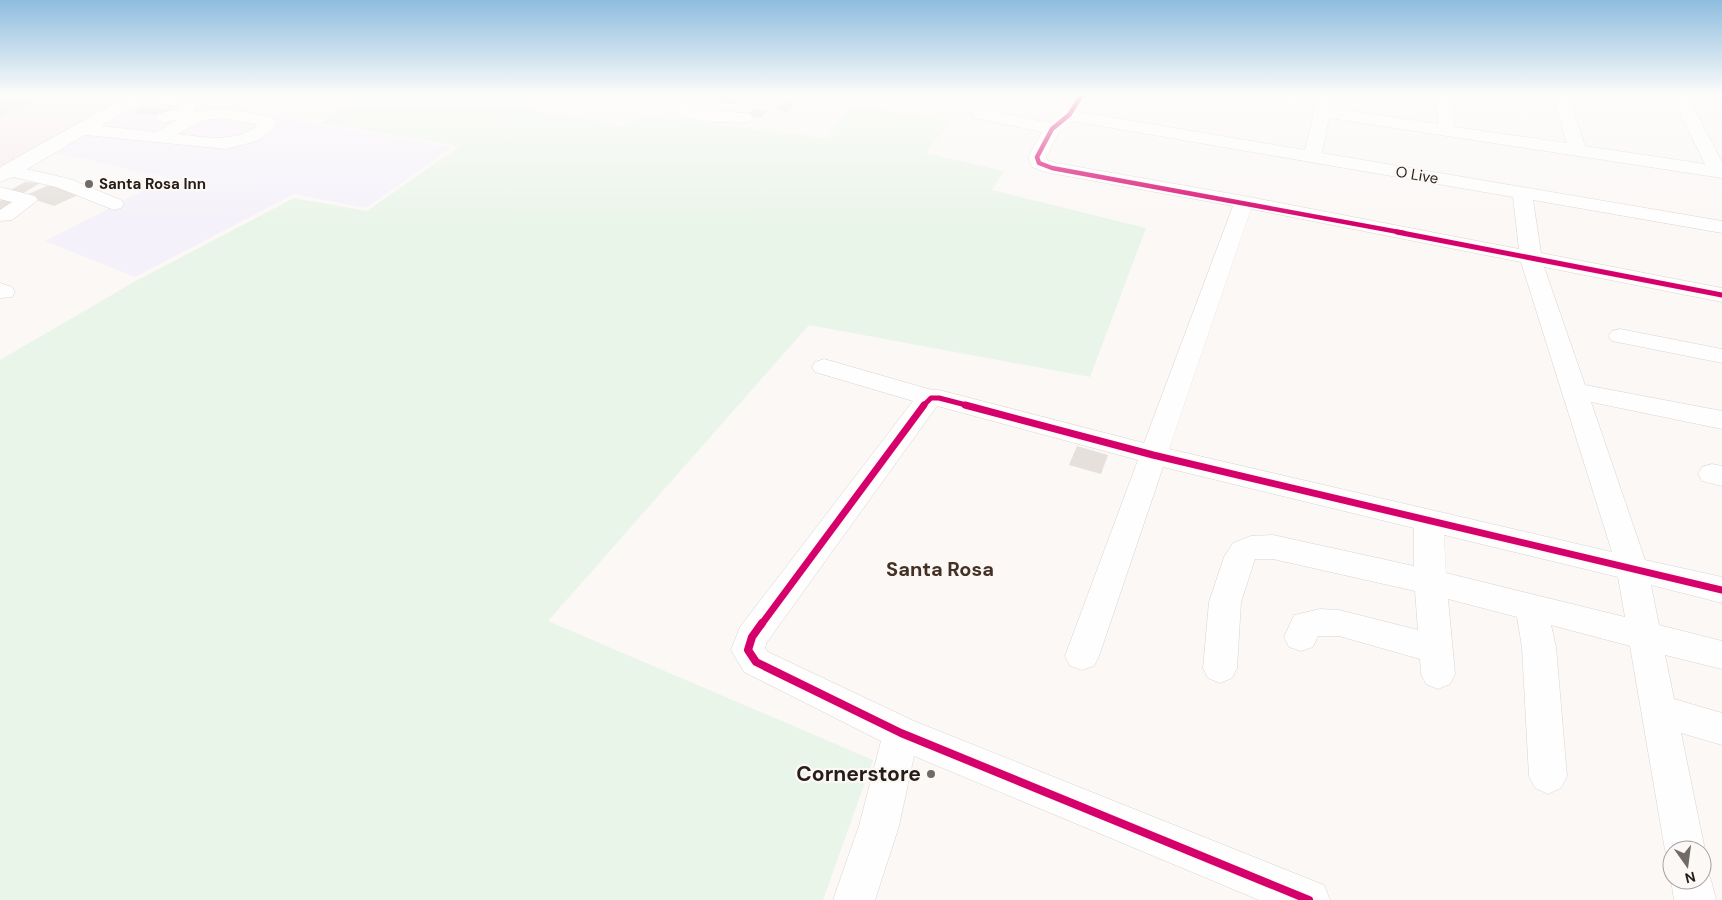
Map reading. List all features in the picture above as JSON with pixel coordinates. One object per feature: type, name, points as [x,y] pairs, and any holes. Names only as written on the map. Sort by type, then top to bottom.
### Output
[{"type":"street","points":[[3,167],[28,152],[39,153],[68,137]]},
{"type":"street","points":[[160,137],[229,144],[250,137]]},
{"type":"street","points":[[1047,137],[1037,157],[1039,163],[1052,168],[1244,202],[1722,295]]},
{"type":"street","name":"O Live","points":[[1196,137],[1722,227]]},
{"type":"street","points":[[1312,157],[1317,137]]},
{"type":"street","points":[[1491,137],[1720,172]]},
{"type":"street","points":[[1574,137],[1578,151]]},
{"type":"street","points":[[1701,137],[1720,172]]},
{"type":"street","points":[[3,167],[63,183],[114,204]]},
{"type":"street","points":[[0,193],[28,200],[6,216]]},
{"type":"street","points":[[1522,194],[1531,259],[1632,567],[1683,840]]},
{"type":"street","points":[[1082,656],[1244,202]]},
{"type":"street","points":[[1620,336],[1722,356]]},
{"type":"street","points":[[824,367],[931,398],[939,398],[1153,455],[1632,567],[1722,590]]},
{"type":"street","points":[[1576,392],[1722,420]]},
{"type":"street","points":[[931,398],[752,637],[748,650],[756,662],[900,733],[1309,900]]},
{"type":"street","points":[[1301,637],[1306,625],[1320,622],[1339,623],[1437,662],[1430,582],[1429,520]]},
{"type":"street","points":[[1220,668],[1225,602],[1239,557],[1244,551],[1251,548],[1273,546],[1430,582],[1722,655]]},
{"type":"street","points":[[1532,607],[1540,647],[1548,776]]},
{"type":"street","points":[[1658,710],[1722,729]]},
{"type":"street","points":[[854,900],[879,826],[900,733]]},
{"type":"shaded area","points":[[0,137],[78,137],[0,181]]},
{"type":"shaded area","points":[[80,137],[391,137],[452,147],[366,208],[294,194],[135,277],[45,241],[168,178],[53,152]]},
{"type":"shaded area","points":[[406,137],[938,137],[925,153],[1004,171],[992,190],[1146,228],[1090,377],[809,325],[548,621],[873,760],[823,900],[0,900],[0,360],[134,282],[294,198],[367,211],[460,146]]},
{"type":"building","points":[[25,182],[40,183],[22,194],[7,192]]},
{"type":"building","points":[[49,185],[80,194],[54,206],[24,196]]},
{"type":"building","points":[[5,198],[24,200],[0,213],[0,201]]},
{"type":"building","points":[[1077,446],[1108,455],[1101,474],[1069,465]]},
{"type":"cycle path","points":[[1048,137],[1037,157],[1039,163],[1052,168],[1244,202],[1722,295]]},
{"type":"cycle path","points":[[1309,900],[901,733],[756,662],[748,650],[752,637],[925,403],[931,398],[939,398],[1153,455],[1722,590]]},
{"type":"place","name":"Santa Rosa Inn","points":[[89,184]]},
{"type":"place","name":"Cornerstore","points":[[931,774]]},
{"type":"district","name":"Santa Rosa","points":[[940,569]]}]
